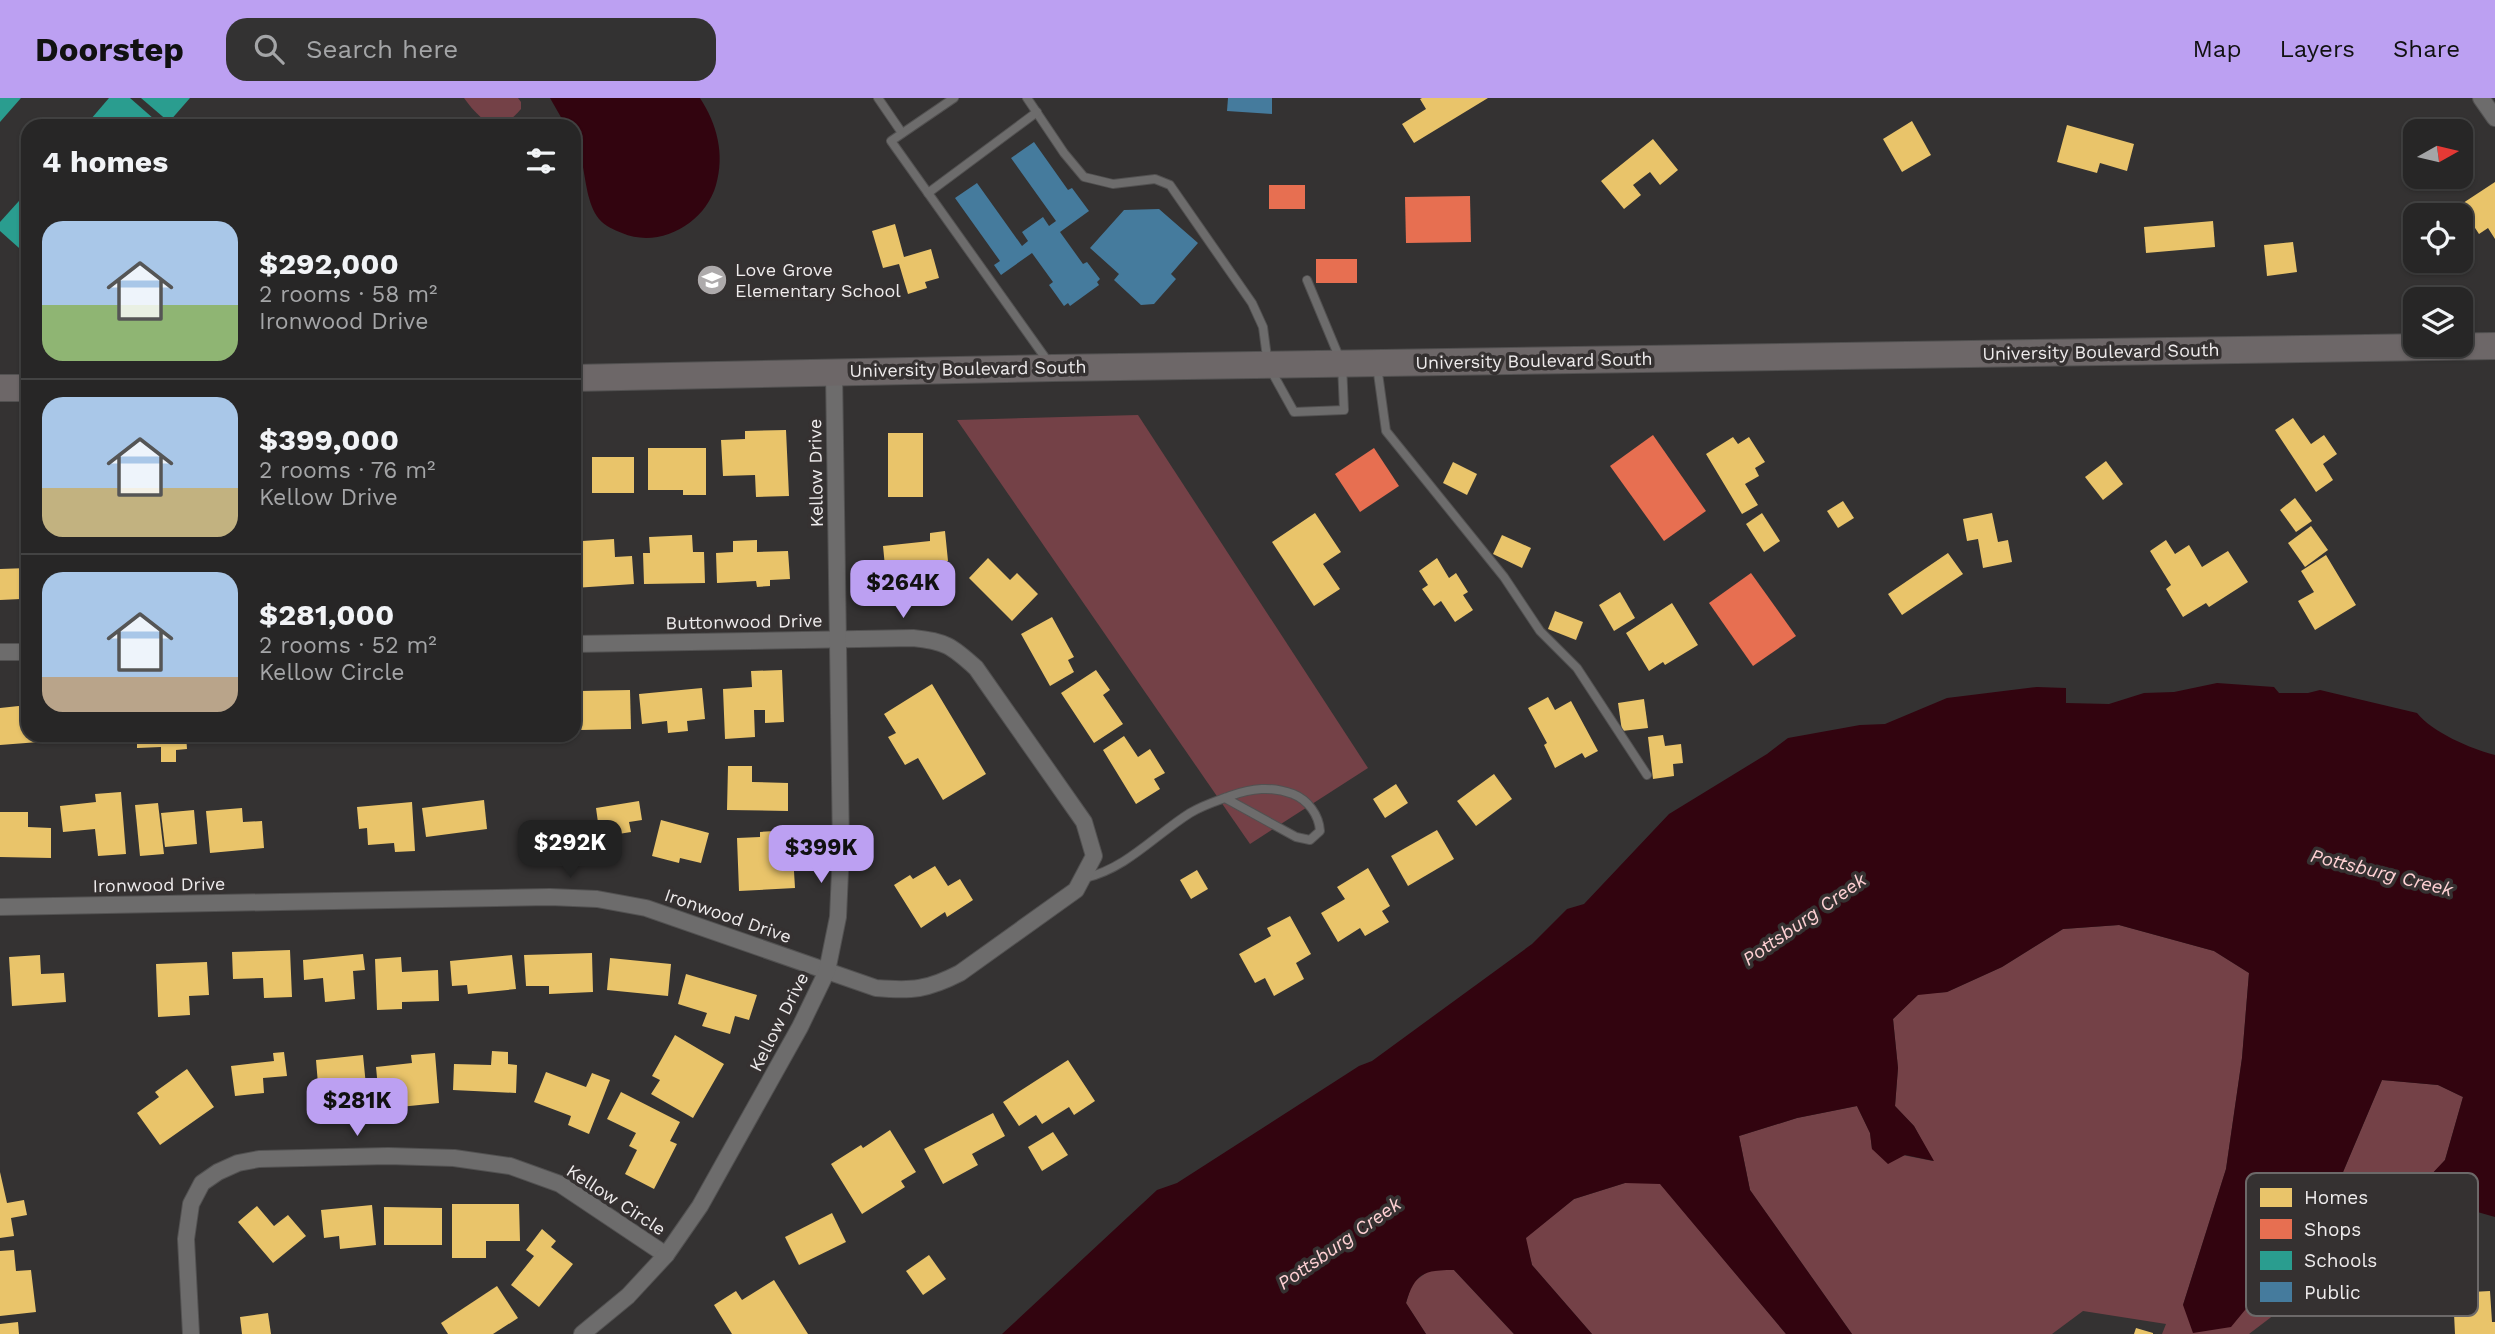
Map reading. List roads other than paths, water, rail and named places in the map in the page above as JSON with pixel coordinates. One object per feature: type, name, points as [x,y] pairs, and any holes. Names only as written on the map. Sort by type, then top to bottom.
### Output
[{"type":"main road","name":"University Boulevard South","points":[[581,378],[2495,346]]},
{"type":"main road","points":[[0,388],[21,388]]},
{"type":"street","points":[[2481,98],[2495,118]]},
{"type":"street","name":"Kellow Drive","points":[[582,1334],[628,1296],[666,1255],[700,1206],[800,1027],[827,971],[838,917],[841,849],[834,372]]},
{"type":"street","name":"Buttonwood Drive","points":[[581,644],[913,638],[938,640],[957,650],[975,668],[1084,822],[1094,856]]},
{"type":"street","points":[[0,652],[21,652]]},
{"type":"street","name":"Ironwood Drive","points":[[0,907],[550,897],[597,900],[646,908],[876,988],[909,991],[939,984],[960,973],[1076,890],[1094,856]]},
{"type":"street","name":"Kellow Circle","points":[[191,1334],[186,1239],[191,1204],[202,1183],[218,1171],[259,1159],[388,1156],[454,1158],[510,1166],[560,1184],[666,1255]]},
{"type":"lane","points":[[878,98],[902,133]]},
{"type":"lane","points":[[954,98],[891,141],[1053,368]]},
{"type":"lane","points":[[1027,98],[1064,153],[1084,177],[1113,184],[1155,179],[1171,186],[1252,303],[1263,327],[1268,365],[1294,412],[1344,410],[1342,364],[1307,280]]},
{"type":"lane","points":[[928,193],[1037,112]]},
{"type":"lane","points":[[1376,363],[1386,432],[1504,577],[1540,631],[1577,668],[1647,775]]},
{"type":"lane","points":[[1082,878],[1104,874],[1191,813],[1225,798],[1249,789],[1278,788],[1300,797],[1316,813],[1320,831],[1310,840],[1296,836],[1225,798]]},
{"type":"water","points":[[550,98],[700,98],[711,118],[718,140],[719,173],[710,199],[691,222],[665,235],[636,237],[607,226],[595,213],[589,199],[581,157],[581,119],[562,119]]},
{"type":"water","name":"Pottsburg Creek","points":[[2217,683],[2274,687],[2279,693],[2308,693],[2320,690],[2417,713],[2432,727],[2453,739],[2495,755],[2495,1217],[2478,1212],[2478,1173],[2433,1173],[2445,1160],[2463,1097],[2438,1085],[2382,1080],[2343,1173],[2246,1173],[2246,1309],[2231,1327],[2193,1333],[2183,1305],[2226,1169],[2242,1058],[2249,973],[2214,951],[2119,925],[2063,929],[2002,967],[1947,992],[1918,995],[1893,1019],[1898,1068],[1895,1106],[1914,1126],[1934,1161],[1905,1155],[1888,1164],[1872,1149],[1870,1133],[1857,1106],[1797,1118],[1739,1136],[1750,1190],[1852,1334],[1786,1334],[1660,1184],[1625,1183],[1574,1199],[1526,1238],[1532,1265],[1592,1334],[1514,1334],[1454,1270],[1422,1275],[1409,1293],[1406,1303],[1426,1334],[1002,1334],[1157,1190],[1177,1183],[1359,1066],[1372,1061],[1532,944],[1567,909],[1584,904],[1669,814],[1767,754],[1788,738],[1860,725],[1885,724],[1947,698],[2037,687],[2066,688],[2066,703],[2109,704],[2144,693],[2174,692]]},
{"type":"place","name":"Love Grove Elementary School","points":[[712,280]]}]
